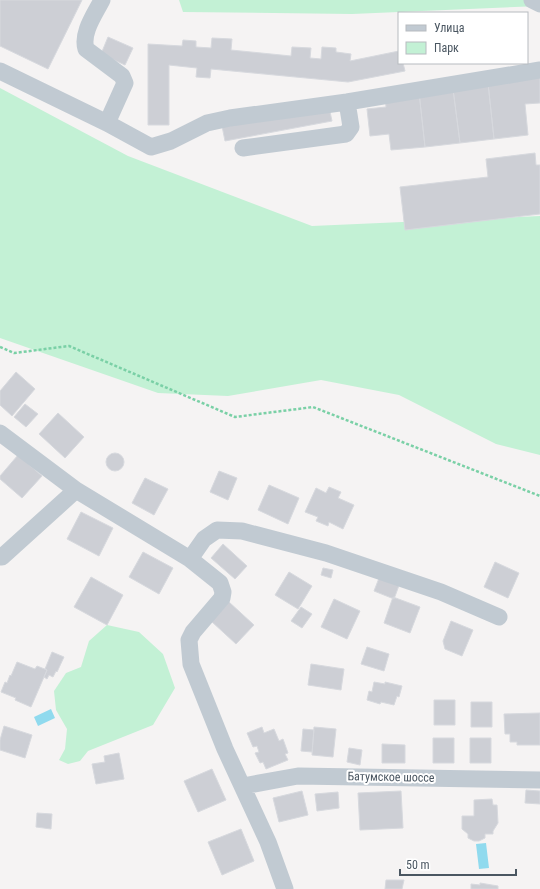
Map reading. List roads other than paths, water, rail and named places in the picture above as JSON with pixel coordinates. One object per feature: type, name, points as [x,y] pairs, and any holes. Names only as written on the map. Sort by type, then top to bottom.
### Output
[{"type":"street","points":[[102,0],[86,33],[84,42],[86,49],[122,76],[124,83],[107,123]]},
{"type":"street","points":[[532,0],[540,4]]},
{"type":"street","points":[[0,70],[107,123],[151,147],[171,141],[207,123],[230,118],[347,102],[540,70]]},
{"type":"street","points":[[243,148],[346,134],[351,127],[347,102]]},
{"type":"street","points":[[0,433],[76,490],[190,559],[220,583],[223,592],[222,598],[193,632],[189,640],[191,664],[225,749],[268,842],[285,889]]},
{"type":"street","points":[[0,557],[2,557],[76,490]]},
{"type":"street","points":[[190,559],[204,539],[217,530],[242,531],[326,553],[441,592],[499,618]]},
{"type":"street","name":"Батумское шоссе","points":[[243,786],[298,776],[540,780]]},
{"type":"water","points":[[51,709],[55,718],[38,726],[34,717]]},
{"type":"water","points":[[486,843],[489,868],[479,869],[476,844]]}]
